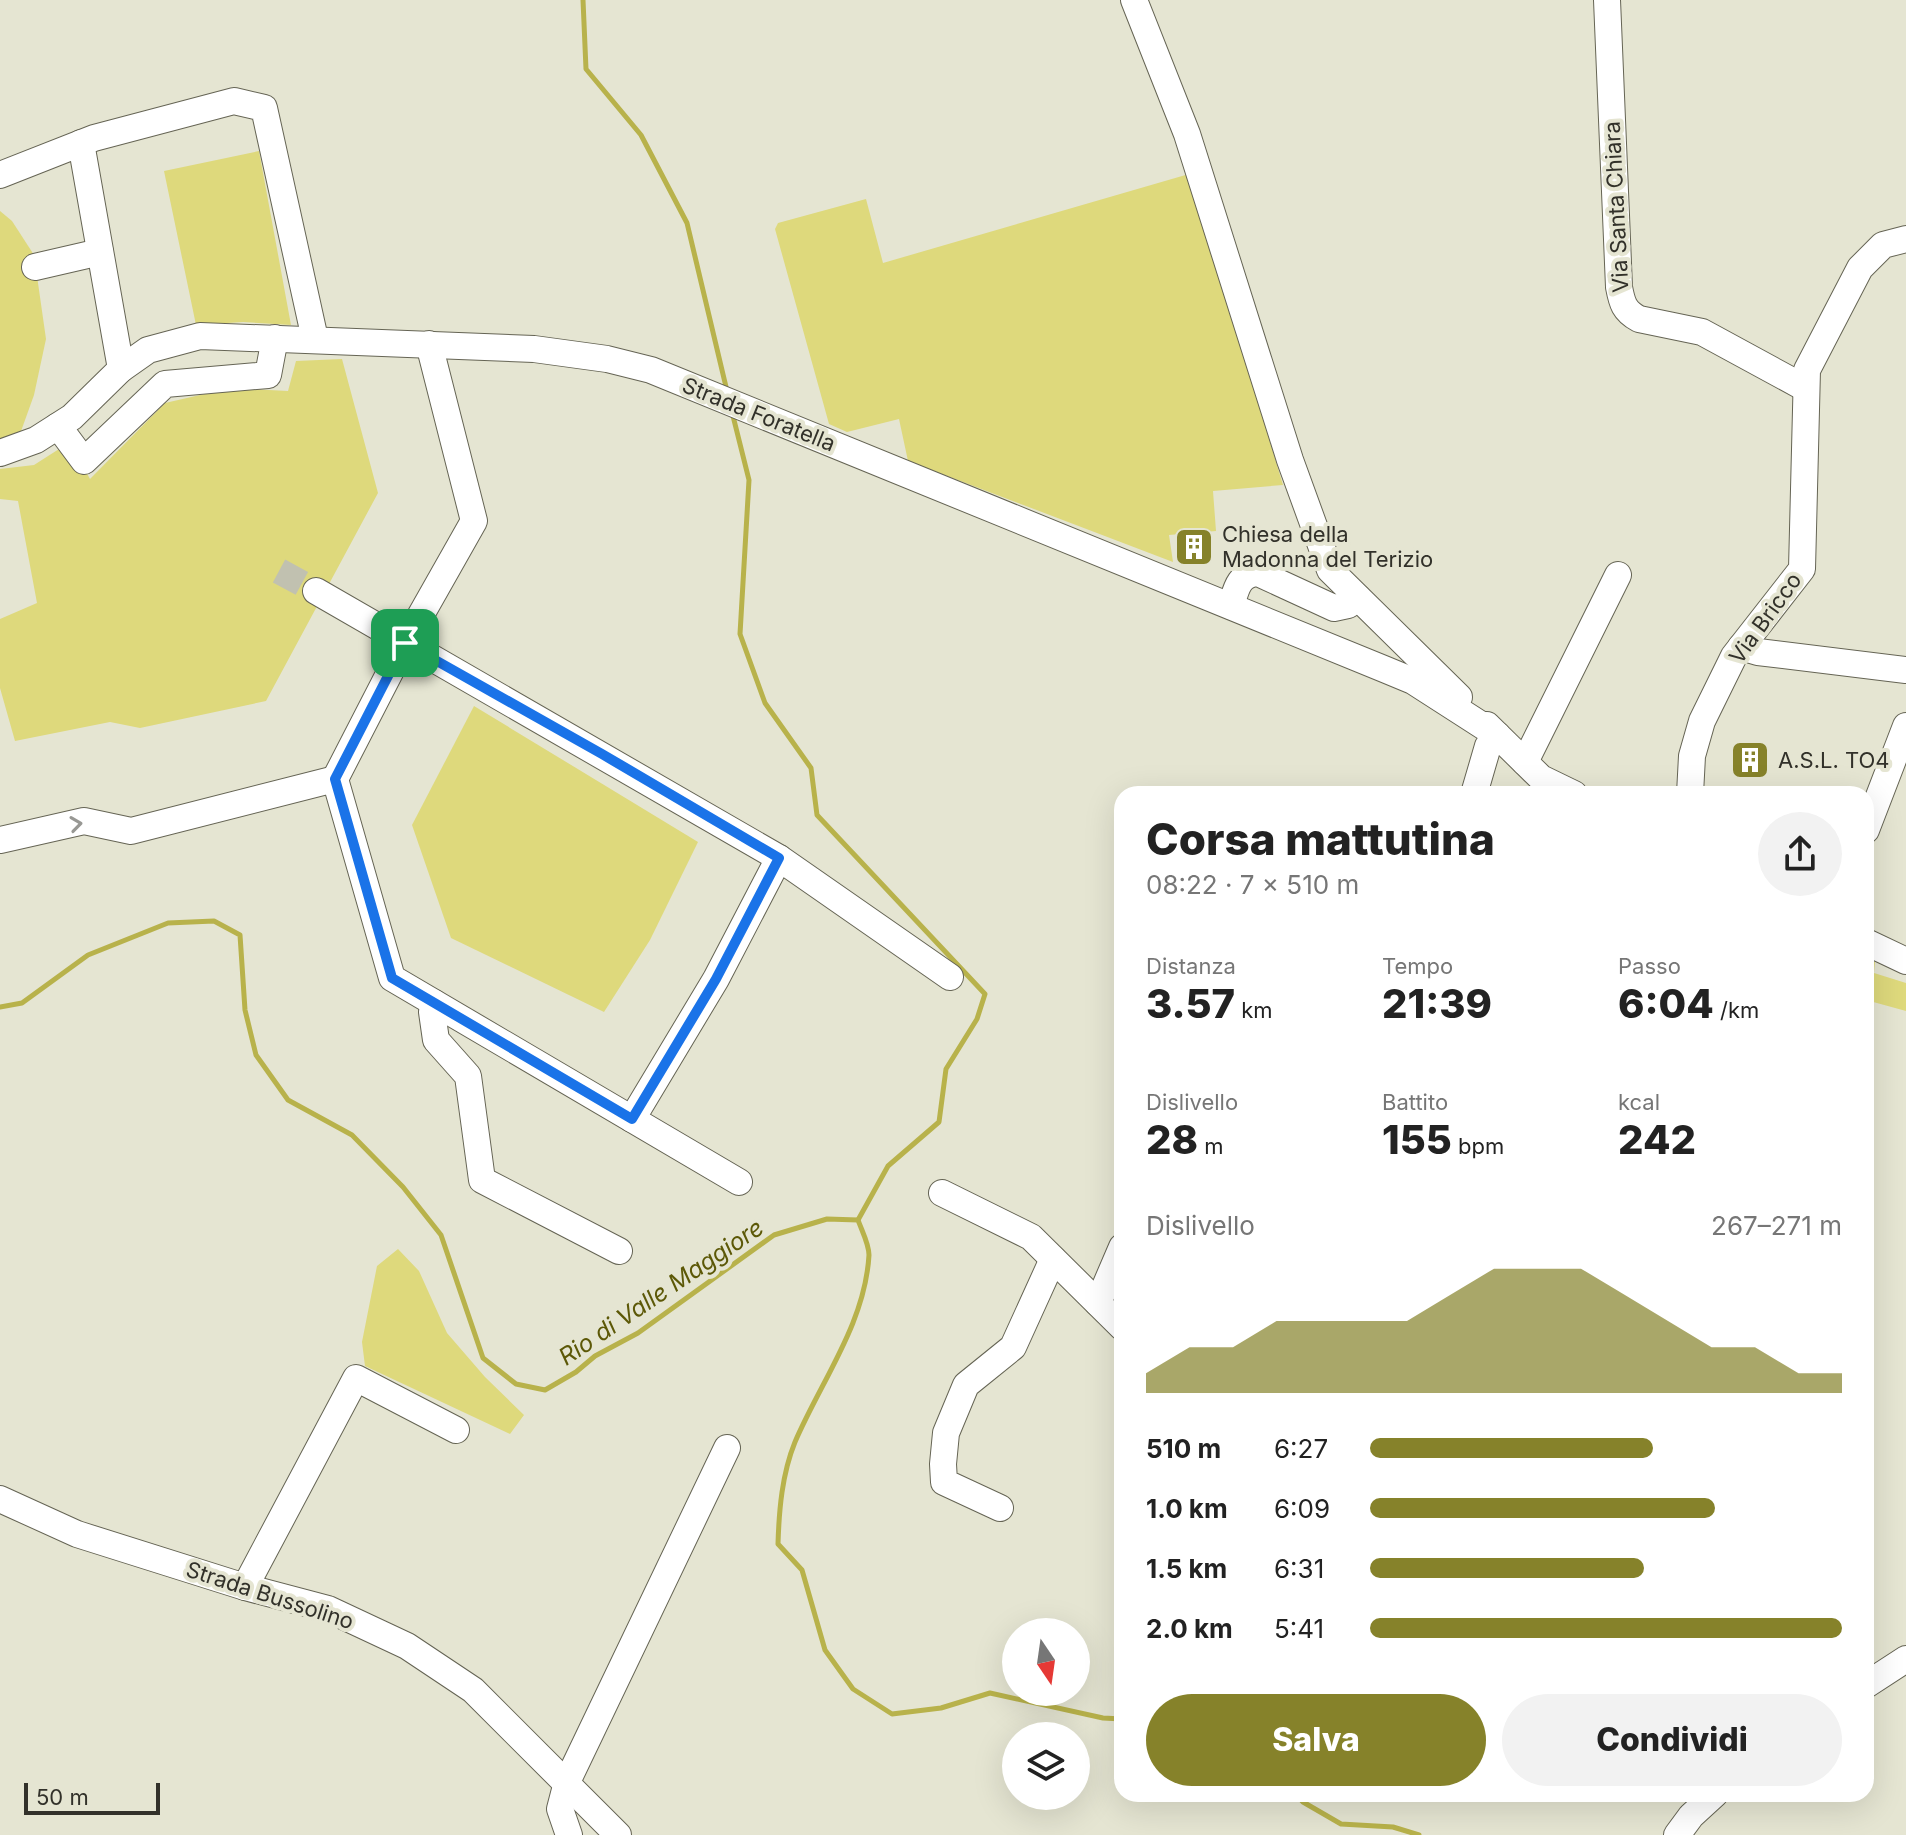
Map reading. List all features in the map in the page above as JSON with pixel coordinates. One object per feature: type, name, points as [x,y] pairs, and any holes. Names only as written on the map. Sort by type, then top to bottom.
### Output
[{"type":"street","points":[[1134,0],[1187,134],[1290,460],[1330,570],[1541,778],[1556,786]]},
{"type":"street","name":"Via Santa Chiara","points":[[1607,0],[1622,304],[1639,319],[1702,332],[1805,388]]},
{"type":"street","points":[[0,175],[81,143],[234,101],[264,108],[312,330]]},
{"type":"street","points":[[81,143],[121,369]]},
{"type":"street","name":"Via Bricco","points":[[1690,786],[1692,756],[1702,721],[1734,656],[1802,569],[1807,370],[1860,268],[1883,245],[1906,239]]},
{"type":"street","points":[[35,267],[100,252]]},
{"type":"street","name":"Strada Foratella","points":[[0,453],[36,440],[72,417],[121,369],[148,350],[200,336],[275,338],[312,330],[429,344],[534,349],[607,359],[651,370],[1413,681],[1497,735]]},
{"type":"street","points":[[58,426],[84,461],[165,384],[268,375],[275,338]]},
{"type":"street","points":[[429,344],[474,521],[405,643],[335,779],[392,978],[739,1182]]},
{"type":"street","points":[[1231,606],[1239,582],[1247,574],[1258,573],[1334,608],[1348,605],[1358,598]]},
{"type":"street","points":[[1525,762],[1618,575]]},
{"type":"street","points":[[316,591],[779,858],[950,977]]},
{"type":"street","points":[[1384,669],[1389,629]]},
{"type":"street","points":[[1741,647],[1758,652],[1906,670]]},
{"type":"street","points":[[1413,652],[1413,681]]},
{"type":"street","points":[[1874,809],[1906,726]]},
{"type":"street","points":[[1476,786],[1488,746],[1497,735]]},
{"type":"street","points":[[0,840],[84,821],[131,831],[335,779]]},
{"type":"street","points":[[632,1119],[716,979],[779,858]]},
{"type":"street","points":[[1874,946],[1906,961]]},
{"type":"street","points":[[434,1003],[432,1012],[436,1040],[468,1076],[482,1180],[619,1251]]},
{"type":"street","points":[[942,1193],[1031,1237],[1114,1319]]},
{"type":"street","points":[[1000,1508],[944,1482],[946,1433],[966,1385],[1013,1347],[1053,1259]]},
{"type":"street","points":[[1098,1303],[1114,1266]]},
{"type":"street","points":[[245,1587],[356,1378],[456,1430]]},
{"type":"street","points":[[569,1835],[560,1809],[567,1782],[727,1448]]},
{"type":"street","name":"Strada Bussolino","points":[[0,1499],[77,1534],[245,1587],[328,1609],[407,1646],[473,1690],[618,1835]]},
{"type":"street","points":[[1874,1680],[1906,1659]]},
{"type":"street","points":[[1677,1835],[1706,1802]]},
{"type":"shaded area","points":[[259,151],[291,325],[243,322],[196,325],[164,171]]},
{"type":"shaded area","points":[[1189,174],[1283,485],[1213,491],[1216,531],[1169,535],[1173,562],[908,461],[899,419],[847,432],[829,424],[775,229],[778,223],[866,199],[883,263]]},
{"type":"shaded area","points":[[0,211],[12,221],[34,255],[46,339],[34,395],[20,434],[0,442]]},
{"type":"shaded area","points":[[342,359],[378,493],[266,701],[140,728],[110,722],[15,741],[0,688],[0,619],[37,603],[18,501],[0,499],[0,469],[34,465],[70,442],[90,479],[165,403],[231,388],[288,391],[296,361]]},
{"type":"shaded area","points":[[474,706],[698,842],[650,940],[604,1012],[451,938],[412,825]]},
{"type":"shaded area","points":[[1874,973],[1906,983],[1906,1011],[1874,1002]]},
{"type":"shaded area","points":[[398,1249],[419,1271],[447,1333],[485,1377],[524,1415],[510,1434],[365,1366],[362,1342],[377,1266]]},
{"type":"waterway","points":[[583,0],[586,69],[641,135],[687,223],[727,391]]},
{"type":"waterway","points":[[732,412],[749,480],[740,634],[765,703],[811,768],[817,815],[985,994],[977,1019],[946,1069],[939,1122],[888,1166],[858,1220]]},
{"type":"waterway","name":"Rio di Valle Maggiore","points":[[0,1007],[22,1003],[88,955],[168,923],[214,921],[240,935],[245,1010],[256,1055],[288,1100],[352,1135],[403,1187],[441,1235],[483,1358],[516,1384],[545,1390],[576,1372],[595,1356],[638,1333],[774,1235],[827,1219],[858,1220],[869,1255],[866,1280],[851,1328],[795,1442],[784,1479],[779,1518],[778,1544],[802,1570],[825,1650],[853,1689],[892,1714],[941,1708],[990,1693],[1114,1719]]},
{"type":"waterway","name":"Rio di Valle Maggiore","points":[[1303,1802],[1341,1824],[1393,1827],[1419,1835]]},
{"type":"tunnel","points":[[279,571],[316,591]]},
{"type":"place","name":"Chiesa della Madonna del Terizio","points":[[1194,547]]},
{"type":"place","name":"A.S.L. TO4","points":[[1750,760]]},
{"type":"route","points":[[405,643],[779,858],[716,979],[632,1119],[392,978],[335,779],[405,643]]}]
